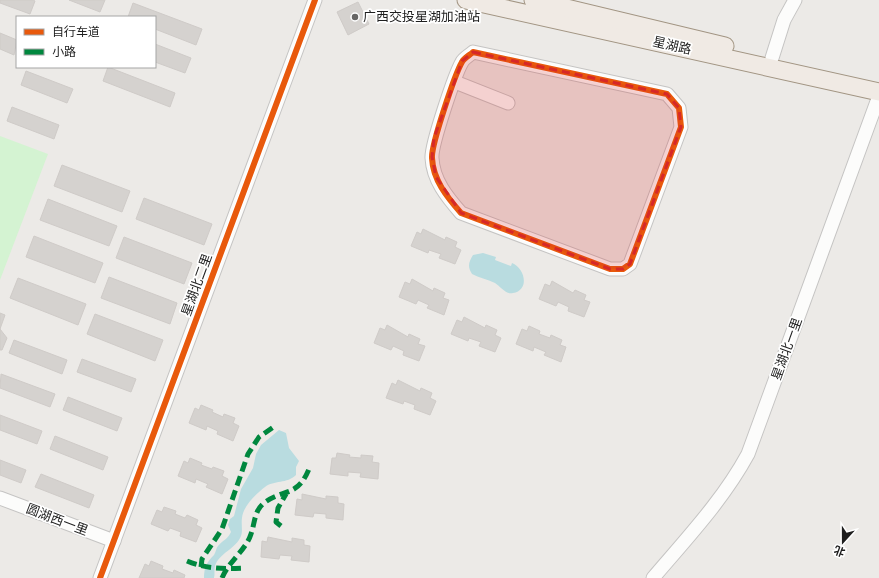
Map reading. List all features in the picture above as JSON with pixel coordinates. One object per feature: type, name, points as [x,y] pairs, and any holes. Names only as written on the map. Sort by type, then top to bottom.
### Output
[{"type":"main road","name":"星湖路","points":[[466,0],[879,92]]},
{"type":"main road","name":"星湖路","points":[[532,0],[772,58],[879,82]]},
{"type":"street","name":"星湖北二里","points":[[100,578],[315,0]]},
{"type":"street","points":[[772,58],[784,20],[795,0]]},
{"type":"street","points":[[473,52],[667,94],[679,108],[681,127],[630,264],[622,269],[610,269],[461,214],[447,197],[436,177],[432,157],[434,138],[455,82],[462,61],[473,52]]},
{"type":"street","points":[[455,82],[508,103]]},
{"type":"street","name":"星湖北一里","points":[[653,578],[717,503],[734,480],[748,454],[879,96]]},
{"type":"street","name":"圆湖西一里","points":[[0,498],[114,541]]},
{"type":"highlighted area","points":[[473,52],[667,94],[679,108],[681,127],[630,264],[623,269],[610,269],[461,213],[436,177],[432,157],[434,138],[462,61]]},
{"type":"green space","points":[[0,136],[48,154],[0,280]]},
{"type":"water","points":[[483,253],[496,257],[495,260],[511,266],[512,263],[520,269],[524,279],[522,288],[513,293],[508,293],[495,283],[472,274],[469,266],[473,255]]},
{"type":"water","points":[[279,430],[286,433],[289,448],[299,461],[296,467],[296,475],[289,480],[272,483],[261,490],[250,501],[243,514],[242,534],[239,540],[217,562],[214,578],[204,578],[205,568],[208,562],[214,555],[217,547],[231,532],[228,525],[230,519],[234,516],[241,489],[253,468],[256,454],[261,445]]},
{"type":"building","points":[[0,0],[35,1],[30,14],[0,3]]},
{"type":"building","points":[[69,0],[105,0],[100,12]]},
{"type":"building","points":[[358,2],[369,24],[348,35],[337,12]]},
{"type":"building","points":[[133,3],[202,29],[196,45],[156,29],[156,16],[128,16]]},
{"type":"building","points":[[0,33],[16,40],[14,55],[0,49]]},
{"type":"building","points":[[156,44],[191,58],[185,73],[156,62]]},
{"type":"building","points":[[108,68],[111,68],[175,93],[170,107],[103,81]]},
{"type":"building","points":[[26,71],[73,89],[67,103],[21,85]]},
{"type":"building","points":[[12,107],[59,125],[54,139],[7,121]]},
{"type":"building","points":[[62,165],[130,191],[122,212],[54,186]]},
{"type":"building","points":[[144,198],[212,224],[204,245],[136,219]]},
{"type":"building","points":[[48,199],[117,226],[109,246],[40,220]]},
{"type":"building","points":[[423,229],[445,240],[446,237],[457,242],[455,247],[461,250],[455,264],[439,258],[441,254],[429,250],[428,253],[411,246],[417,232],[421,234]]},
{"type":"building","points":[[34,236],[103,263],[95,283],[26,257]]},
{"type":"building","points":[[124,237],[192,263],[184,284],[116,258]]},
{"type":"building","points":[[109,277],[177,303],[170,324],[101,298]]},
{"type":"building","points":[[18,278],[86,304],[78,325],[10,298]]},
{"type":"building","points":[[412,279],[433,291],[434,288],[445,293],[443,298],[449,300],[444,315],[427,308],[429,305],[418,300],[416,304],[399,297],[405,282],[410,284]]},
{"type":"building","points":[[552,281],[573,293],[575,290],[586,295],[584,300],[590,302],[584,317],[568,311],[569,307],[558,302],[556,306],[539,299],[545,284],[550,286]]},
{"type":"building","points":[[0,313],[5,315],[0,329]]},
{"type":"building","points":[[95,314],[163,340],[155,361],[87,334]]},
{"type":"building","points":[[464,317],[485,328],[486,325],[497,330],[495,335],[501,338],[495,352],[479,346],[481,342],[469,338],[468,341],[451,334],[457,320],[462,322]]},
{"type":"building","points":[[387,325],[408,337],[409,334],[420,339],[418,344],[425,346],[419,361],[403,355],[404,351],[393,346],[391,350],[374,343],[380,328],[385,330]]},
{"type":"building","points":[[529,326],[540,331],[539,334],[550,338],[551,335],[562,340],[560,345],[566,347],[561,362],[544,355],[546,352],[534,347],[533,351],[516,344],[522,329],[527,331]]},
{"type":"building","points":[[0,329],[7,338],[2,350],[0,350]]},
{"type":"building","points":[[14,340],[67,360],[62,374],[9,353]]},
{"type":"building","points":[[82,359],[136,379],[131,392],[77,372]]},
{"type":"building","points":[[1,374],[55,394],[50,407],[0,388]]},
{"type":"building","points":[[398,380],[420,391],[421,388],[432,393],[430,398],[436,401],[430,415],[414,409],[415,405],[404,401],[403,404],[386,398],[392,383],[396,385]]},
{"type":"building","points":[[68,397],[122,418],[117,431],[63,410]]},
{"type":"building","points":[[201,405],[213,410],[212,412],[223,417],[224,414],[235,418],[233,423],[239,426],[233,441],[217,434],[218,431],[207,426],[206,430],[189,423],[195,408],[199,410]]},
{"type":"building","points":[[0,415],[42,431],[37,444],[0,430]]},
{"type":"building","points":[[55,436],[108,457],[103,470],[50,449]]},
{"type":"building","points":[[337,453],[350,455],[349,457],[361,458],[361,455],[373,456],[372,462],[379,463],[378,479],[360,477],[361,473],[348,472],[348,476],[330,474],[332,458],[336,458]]},
{"type":"building","points":[[190,458],[202,463],[201,465],[224,471],[222,476],[228,479],[222,494],[206,487],[208,484],[196,479],[195,483],[178,476],[184,461],[188,463]]},
{"type":"building","points":[[0,460],[26,470],[21,483],[0,475]]},
{"type":"building","points":[[41,474],[94,495],[89,508],[35,487]]},
{"type":"building","points":[[302,494],[326,499],[326,496],[338,497],[338,503],[344,504],[343,520],[326,518],[326,514],[314,513],[313,517],[295,515],[297,499],[302,500]]},
{"type":"building","points":[[164,507],[176,511],[175,514],[185,518],[187,515],[198,520],[196,525],[202,528],[196,542],[180,536],[181,532],[170,528],[168,531],[151,524],[157,510],[162,512]]},
{"type":"building","points":[[268,537],[292,542],[292,538],[304,540],[304,545],[310,546],[309,562],[291,560],[292,556],[280,555],[279,559],[261,557],[262,541],[267,542]]},
{"type":"building","points":[[151,561],[163,566],[162,569],[173,573],[174,570],[185,575],[184,578],[139,578],[145,564],[149,566]]},
{"type":"marked path","points":[[201,567],[202,559],[222,529],[248,454],[259,437],[275,426]]},
{"type":"marked path","points":[[222,578],[229,566],[249,540],[258,510],[261,506],[271,498],[295,489],[300,484],[309,469]]},
{"type":"marked path","points":[[281,526],[276,522],[278,508],[286,494]]},
{"type":"marked path","points":[[187,561],[201,566],[215,568],[244,568]]},
{"type":"cycle path","points":[[100,578],[315,0]]},
{"type":"cycle path","points":[[473,52],[667,94],[679,108],[681,127],[630,264],[623,269],[610,269],[461,213],[451,201],[435,174],[432,158],[433,151],[435,139],[454,80],[463,61],[473,52]]},
{"type":"place","name":"广西交投星湖加油站","points":[[355,17]]}]
